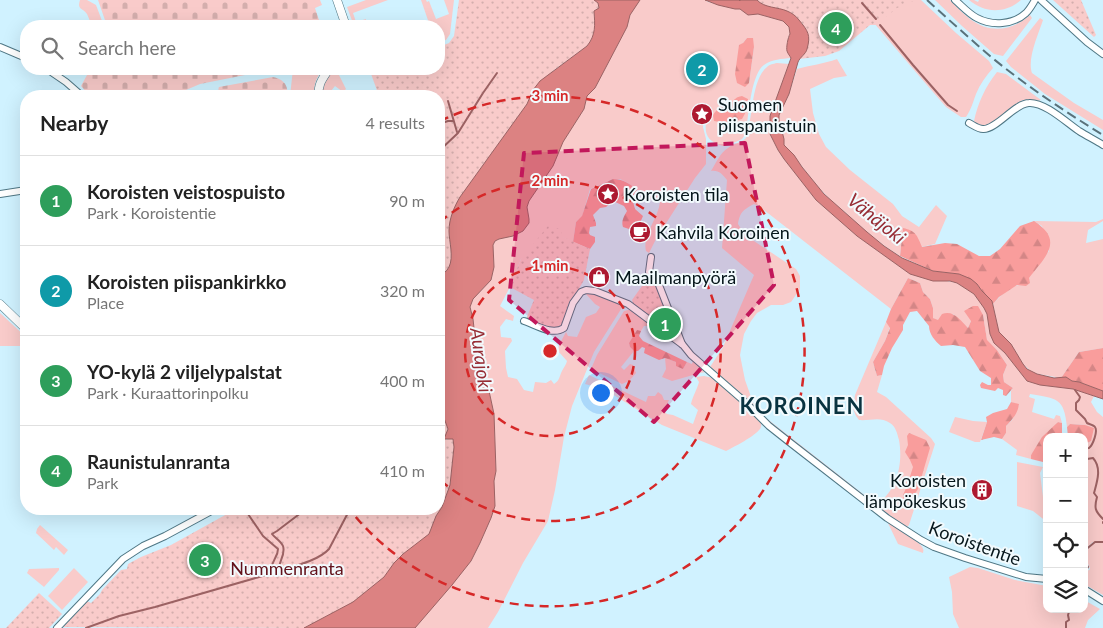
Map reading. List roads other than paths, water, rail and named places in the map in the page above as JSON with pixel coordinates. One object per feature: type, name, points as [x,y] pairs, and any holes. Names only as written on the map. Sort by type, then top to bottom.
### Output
[{"type":"street","points":[[337,0],[344,20]]},
{"type":"street","points":[[955,0],[975,17],[996,24],[1022,16],[1035,0]]},
{"type":"street","points":[[1041,0],[1103,54]]},
{"type":"street","points":[[0,47],[20,55]]},
{"type":"street","points":[[56,75],[75,90]]},
{"type":"street","points":[[319,90],[319,84],[325,75]]},
{"type":"street","points":[[969,123],[979,128],[988,128],[1022,104],[1031,102],[1051,111],[1080,132],[1103,145]]},
{"type":"street","points":[[0,194],[20,191]]},
{"type":"street","points":[[651,257],[649,272],[657,280],[683,345]]},
{"type":"street","name":"Koroistentie","points":[[524,321],[550,331],[562,330],[573,303],[581,292],[586,290],[628,304],[683,345],[691,355],[788,442],[887,518],[934,547],[1026,577],[1043,579]]},
{"type":"street","points":[[0,304],[20,323]]},
{"type":"street","points":[[58,628],[123,558],[204,515]]},
{"type":"street","points":[[1088,592],[1103,601]]},
{"type":"waterway","points":[[862,3],[876,19]]},
{"type":"waterway","points":[[880,25],[948,105],[957,111]]},
{"type":"waterway","points":[[445,145],[458,133],[497,73]]},
{"type":"waterway","points":[[448,101],[457,132]]},
{"type":"waterway","points":[[445,122],[453,121]]},
{"type":"waterway","points":[[1075,390],[1080,397],[1076,403],[1076,410],[1087,423],[1096,429],[1092,444],[1088,448]]},
{"type":"waterway","points":[[1088,459],[1093,458],[1097,466],[1098,475],[1094,493],[1097,497],[1096,509],[1103,519]]},
{"type":"waterway","points":[[249,515],[263,536],[278,549],[272,565],[272,572]]},
{"type":"waterway","points":[[279,570],[284,549],[272,534],[298,515]]},
{"type":"waterway","points":[[278,571],[319,557],[329,549],[347,515]]},
{"type":"waterway","points":[[1088,548],[1095,542],[1103,542]]},
{"type":"waterway","points":[[86,628],[119,616],[273,573]]},
{"type":"waterway","points":[[1066,628],[1066,622],[1069,620],[1069,613]]},
{"type":"railway","points":[[927,0],[990,56],[1017,77],[1103,135]]},
{"type":"place","name":"Raunistulanranta","points":[[836,28]]},
{"type":"place","name":"Koroisten piispankirkko","points":[[702,69]]},
{"type":"place","name":"Suomen piispanistuin","points":[[702,114]]},
{"type":"place","name":"Koroisten tila","points":[[608,194]]},
{"type":"place","name":"Kahvila Koroinen","points":[[640,232]]},
{"type":"place","name":"Maailmanpyörä","points":[[599,277]]},
{"type":"place","name":"Koroisten veistospuisto","points":[[665,324]]},
{"type":"place","name":"Koroisten lämpökeskus","points":[[982,490]]},
{"type":"place","name":"YO-kylä 2 viljelypalstat","points":[[205,560]]},
{"type":"district","name":"KOROINEN","points":[[802,405]]},
{"type":"water label","name":"Vähäjoki","points":[[877,218]]},
{"type":"water label","name":"Aurajoki","points":[[482,360]]},
{"type":"park label","name":"Nummenranta","points":[[287,568]]}]
